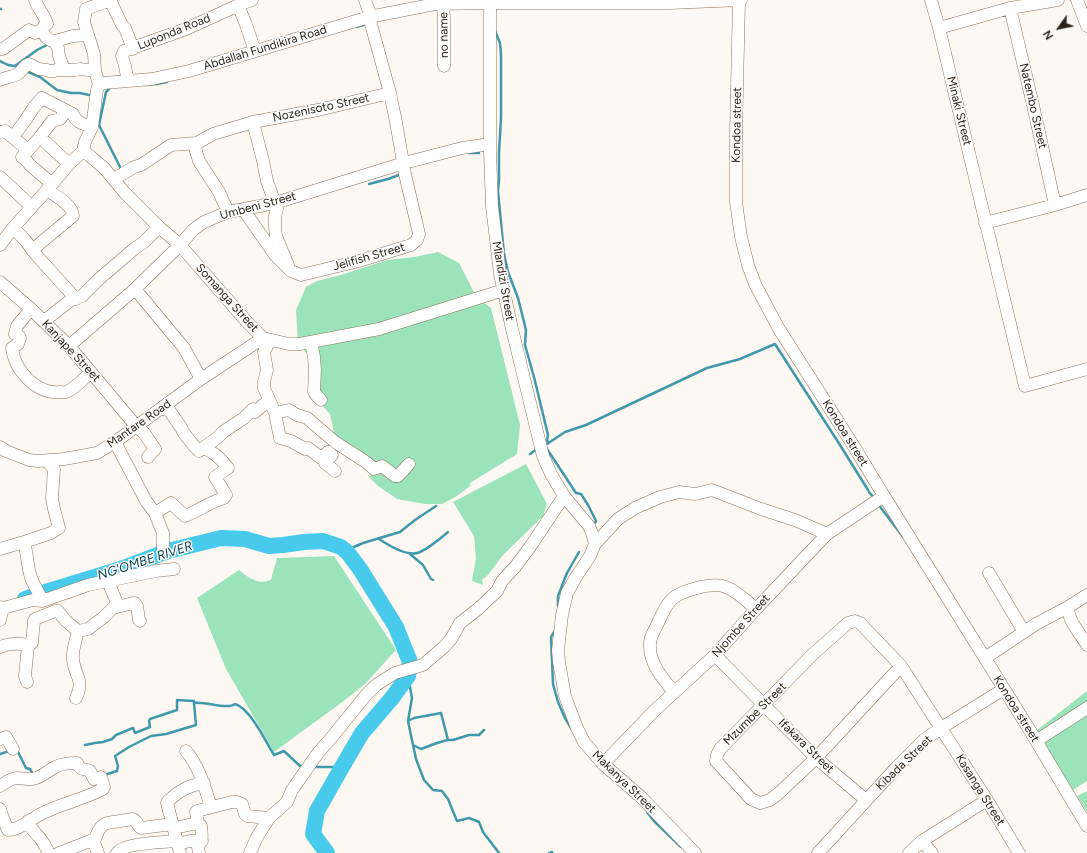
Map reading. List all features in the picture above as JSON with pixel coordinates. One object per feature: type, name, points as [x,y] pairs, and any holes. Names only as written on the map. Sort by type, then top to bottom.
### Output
[{"type":"street","points":[[0,49],[3,50],[30,30],[35,33],[42,30],[47,24],[44,15],[37,7],[34,0]]},
{"type":"street","points":[[0,245],[84,146],[92,127],[95,95],[100,84],[94,71],[94,54],[84,22],[86,9],[111,0],[122,25],[125,28],[133,49]]},
{"type":"street","points":[[365,0],[390,93],[404,163]]},
{"type":"street","name":"Abdallah Fundikira Road","points":[[100,84],[152,79],[189,71],[255,50],[370,17],[420,6],[490,1],[740,0]]},
{"type":"street","name":"Kondoa street","points":[[740,0],[736,134],[736,202],[748,265],[764,301],[779,329],[853,445],[1086,821]]},
{"type":"street","name":"Minaki Street","points":[[931,0],[939,28],[1024,386],[1087,369]]},
{"type":"street","points":[[939,28],[1010,8],[1058,0]]},
{"type":"street","points":[[1077,0],[1087,26]]},
{"type":"street","name":"Mlandizi Street","points":[[490,1],[490,152],[492,206],[500,274],[535,429],[543,456],[551,474],[564,496],[589,526],[595,544]]},
{"type":"street","points":[[243,2],[245,22],[255,50]]},
{"type":"street","name":"Luponda Road","points":[[128,81],[122,56],[124,51],[186,29],[243,2]]},
{"type":"street","name":"no name","points":[[443,4],[444,66]]},
{"type":"street","name":"Natembo Street","points":[[1010,8],[1056,204]]},
{"type":"street","points":[[42,30],[46,38],[55,42],[73,36],[88,35]]},
{"type":"street","points":[[55,42],[63,67],[59,70]]},
{"type":"street","points":[[0,80],[18,74],[25,65],[29,64],[39,69],[49,71],[80,69],[94,71]]},
{"type":"street","name":"Nozenisoto Street","points":[[197,143],[213,134],[253,122],[318,110],[390,93]]},
{"type":"street","points":[[13,137],[42,98],[74,114],[77,122],[92,127]]},
{"type":"street","points":[[32,250],[73,216],[73,212],[22,157],[52,121],[60,119],[66,111]]},
{"type":"street","points":[[253,122],[267,181],[277,209],[274,228],[276,236],[291,271]]},
{"type":"street","points":[[0,132],[5,131],[28,150]]},
{"type":"street","points":[[40,137],[69,164]]},
{"type":"street","points":[[114,179],[134,167],[141,165],[172,145],[197,143],[195,148],[199,161],[219,192],[228,212]]},
{"type":"street","name":"Umbeni Street","points":[[69,346],[135,289],[198,226],[228,212],[275,203],[404,163],[462,148],[490,144]]},
{"type":"street","name":"Somanga Street","points":[[84,146],[125,193],[159,227],[180,245],[247,322],[266,339],[289,344],[300,344],[379,329],[504,290]]},
{"type":"street","name":"Jelifish Street","points":[[291,271],[301,275],[359,261],[411,245],[417,240],[419,234],[405,174],[404,163]]},
{"type":"street","points":[[1,181],[32,207]]},
{"type":"street","points":[[985,223],[1087,195]]},
{"type":"street","points":[[243,209],[275,255],[291,271]]},
{"type":"street","points":[[44,322],[71,300],[82,296],[159,227]]},
{"type":"street","points":[[13,228],[76,299]]},
{"type":"street","name":"Kanjape Street","points":[[0,282],[31,309],[69,346],[136,426],[144,432],[155,449],[148,457]]},
{"type":"street","points":[[135,289],[184,348],[201,379]]},
{"type":"street","points":[[31,309],[17,326],[15,334],[20,338],[18,344],[12,348],[14,358],[24,376],[44,391],[54,393],[66,392],[91,372]]},
{"type":"street","points":[[266,339],[264,352],[267,370],[264,388],[275,413],[280,438],[291,441],[305,449],[308,448],[321,458],[328,452],[332,455],[325,463],[335,471]]},
{"type":"street","name":"Mantare Road","points":[[0,447],[29,460],[47,461],[82,456],[97,452],[115,442],[201,379],[266,339]]},
{"type":"street","points":[[311,342],[315,370],[314,392],[321,400]]},
{"type":"street","points":[[161,409],[169,410],[183,432],[199,451],[244,418],[253,409],[255,412],[269,400]]},
{"type":"street","points":[[275,413],[289,410],[307,418],[335,442],[374,468],[382,466],[395,476],[398,476],[409,464]]},
{"type":"street","points":[[115,442],[146,501],[155,513],[163,533],[163,549]]},
{"type":"street","points":[[155,513],[171,503],[185,516],[224,498],[226,495],[216,477],[228,468],[222,460],[203,448]]},
{"type":"street","points":[[0,549],[51,534],[59,528],[52,498],[54,469],[47,461]]},
{"type":"street","name":"Makanya Street","points":[[695,853],[641,797],[603,764],[584,742],[577,728],[565,696],[558,650],[562,615],[567,593],[590,556],[595,544],[618,519],[635,508],[660,497],[679,492],[695,494],[712,490],[761,509],[795,520],[827,534]]},
{"type":"street","points":[[250,853],[257,837],[269,818],[287,802],[292,790],[318,753],[366,696],[376,685],[395,673],[423,665],[444,646],[460,623],[497,591],[502,581],[515,567],[564,496]]},
{"type":"street","name":"Njombe Street","points":[[603,764],[674,692],[715,655],[756,608],[827,534],[884,496]]},
{"type":"street","points":[[24,542],[30,576],[42,601]]},
{"type":"street","points":[[0,620],[1,608],[33,600],[42,601],[88,585],[156,571],[174,569]]},
{"type":"street","points":[[989,573],[1024,632]]},
{"type":"street","points":[[108,581],[118,606]]},
{"type":"street","points":[[674,692],[655,666],[650,647],[651,636],[662,611],[672,599],[683,593],[705,586],[725,586],[737,593],[756,608]]},
{"type":"street","points":[[985,658],[1036,624],[1087,596]]},
{"type":"street","points":[[78,631],[88,629],[118,606],[133,602],[137,606],[140,621]]},
{"type":"street","points":[[1068,607],[1068,613],[1087,645]]},
{"type":"street","points":[[27,682],[25,676],[27,670],[28,645],[32,643],[35,619],[58,611],[66,621],[78,631]]},
{"type":"street","name":"Mzumbe Street","points":[[901,666],[816,758],[770,800],[760,803],[750,799],[716,761],[720,749],[813,654],[848,623],[855,621],[860,623],[901,666],[941,728]]},
{"type":"street","points":[[76,698],[79,692],[80,683],[72,657],[78,631]]},
{"type":"street","points":[[0,647],[16,643],[28,645]]},
{"type":"street","name":"Ifakara Street","points":[[715,655],[816,758],[866,800]]},
{"type":"street","name":"Kibada Street","points":[[818,853],[866,800],[924,740],[1004,689]]},
{"type":"street","points":[[1036,741],[1087,708]]},
{"type":"street","name":"Kasanga Street","points":[[941,728],[1018,853]]},
{"type":"street","points":[[0,739],[6,737],[13,748]]},
{"type":"street","points":[[186,751],[204,783],[211,807]]},
{"type":"street","points":[[0,786],[12,779],[37,778],[55,767],[71,763],[77,763],[79,768],[90,772],[94,779],[101,777],[104,784],[103,789],[45,812],[16,829],[8,830],[0,809]]},
{"type":"street","points":[[178,846],[167,805],[168,801],[180,791],[196,784],[204,783]]},
{"type":"street","points":[[909,853],[922,841],[986,800]]},
{"type":"street","points":[[199,853],[198,847],[202,841],[202,834],[201,826],[198,825],[197,811],[237,802],[242,804],[245,814],[249,817],[269,818]]},
{"type":"street","points":[[59,853],[95,839],[98,830],[107,823],[133,819],[136,821],[138,827],[141,828],[198,824]]},
{"type":"street","points":[[28,821],[32,831],[39,837],[49,853]]},
{"type":"street","points":[[93,840],[98,853]]},
{"type":"street","points":[[117,853],[119,849],[129,846],[160,841],[178,846],[190,841],[202,841]]},
{"type":"street","points":[[922,841],[932,853]]},
{"type":"green space","points":[[438,252],[459,263],[474,292],[475,304],[482,301],[491,308],[520,425],[517,454],[470,483],[470,486],[457,496],[442,504],[425,504],[397,499],[378,486],[369,477],[378,469],[336,442],[330,414],[318,401],[308,355],[298,343],[296,310],[306,287],[317,281],[387,260],[414,257]]},
{"type":"green space","points":[[526,464],[547,504],[543,516],[503,555],[488,575],[482,580],[483,585],[472,581],[476,558],[474,536],[453,502]]},
{"type":"green space","points":[[334,556],[396,650],[364,685],[274,752],[226,669],[197,598],[239,570],[254,580],[262,582],[271,580],[277,558]]},
{"type":"green space","points":[[1087,691],[1087,781],[1073,790],[1036,731]]},
{"type":"green space","points":[[1087,791],[1087,812],[1077,796]]},
{"type":"waterway","points":[[356,27],[367,24]]},
{"type":"waterway","points":[[495,31],[500,43],[501,55],[501,118],[498,191],[504,254],[508,272],[518,298],[526,330],[525,345],[548,435],[548,443]]},
{"type":"waterway","points":[[0,61],[8,65],[15,66],[37,50],[49,44]]},
{"type":"waterway","points":[[26,71],[40,77],[57,90],[89,95]]},
{"type":"waterway","points":[[145,85],[167,82]]},
{"type":"waterway","points":[[110,88],[106,92],[99,125],[122,171]]},
{"type":"waterway","points":[[468,153],[479,153]]},
{"type":"waterway","points":[[369,184],[399,175]]},
{"type":"waterway","points":[[547,444],[565,432],[586,425],[707,368],[740,359],[775,344],[868,490]]},
{"type":"waterway","points":[[547,449],[576,493],[581,494],[596,521],[595,523]]},
{"type":"waterway","points":[[530,454],[537,450]]},
{"type":"waterway","points":[[869,492],[874,498]]},
{"type":"waterway","points":[[878,504],[903,537]]},
{"type":"waterway","points":[[348,553],[354,547],[363,543],[400,532],[436,506]]},
{"type":"waterway","points":[[379,539],[397,549],[412,554],[424,550],[448,532]]},
{"type":"waterway","name":"NG'OMBE RIVER","points":[[25,599],[121,569],[168,551],[221,538],[245,539],[269,546],[323,541],[341,547],[348,553],[360,569],[396,627],[410,662],[408,676],[392,698],[362,733],[317,811],[313,834],[327,853]]},
{"type":"waterway","points":[[558,606],[558,596],[567,573],[579,552]]},
{"type":"waterway","points":[[410,554],[423,565],[433,580]]},
{"type":"waterway","points":[[556,629],[551,637],[553,684],[558,702],[571,728]]},
{"type":"waterway","points":[[408,676],[412,698],[408,721],[416,759],[424,780],[433,790],[442,791],[448,799],[457,821],[469,818],[479,822],[483,832],[499,853]]},
{"type":"waterway","points":[[85,745],[112,739],[116,735],[133,728],[135,733],[150,727],[150,719],[177,710],[177,700],[194,701],[194,703],[222,706],[231,706],[235,704],[241,707],[252,718],[274,755],[284,751],[300,766],[304,766]]},
{"type":"waterway","points":[[104,775],[117,771],[118,766],[115,756],[129,747],[151,736],[166,734],[196,725],[194,703]]},
{"type":"waterway","points":[[408,721],[414,718],[441,713],[448,740],[469,735],[479,735],[484,730]]},
{"type":"waterway","points":[[413,745],[421,749],[448,740]]},
{"type":"waterway","points":[[17,750],[26,768],[30,769],[33,774]]},
{"type":"waterway","points":[[0,754],[9,751]]},
{"type":"waterway","points":[[313,767],[342,767]]},
{"type":"waterway","points":[[647,812],[654,821],[681,847]]}]
